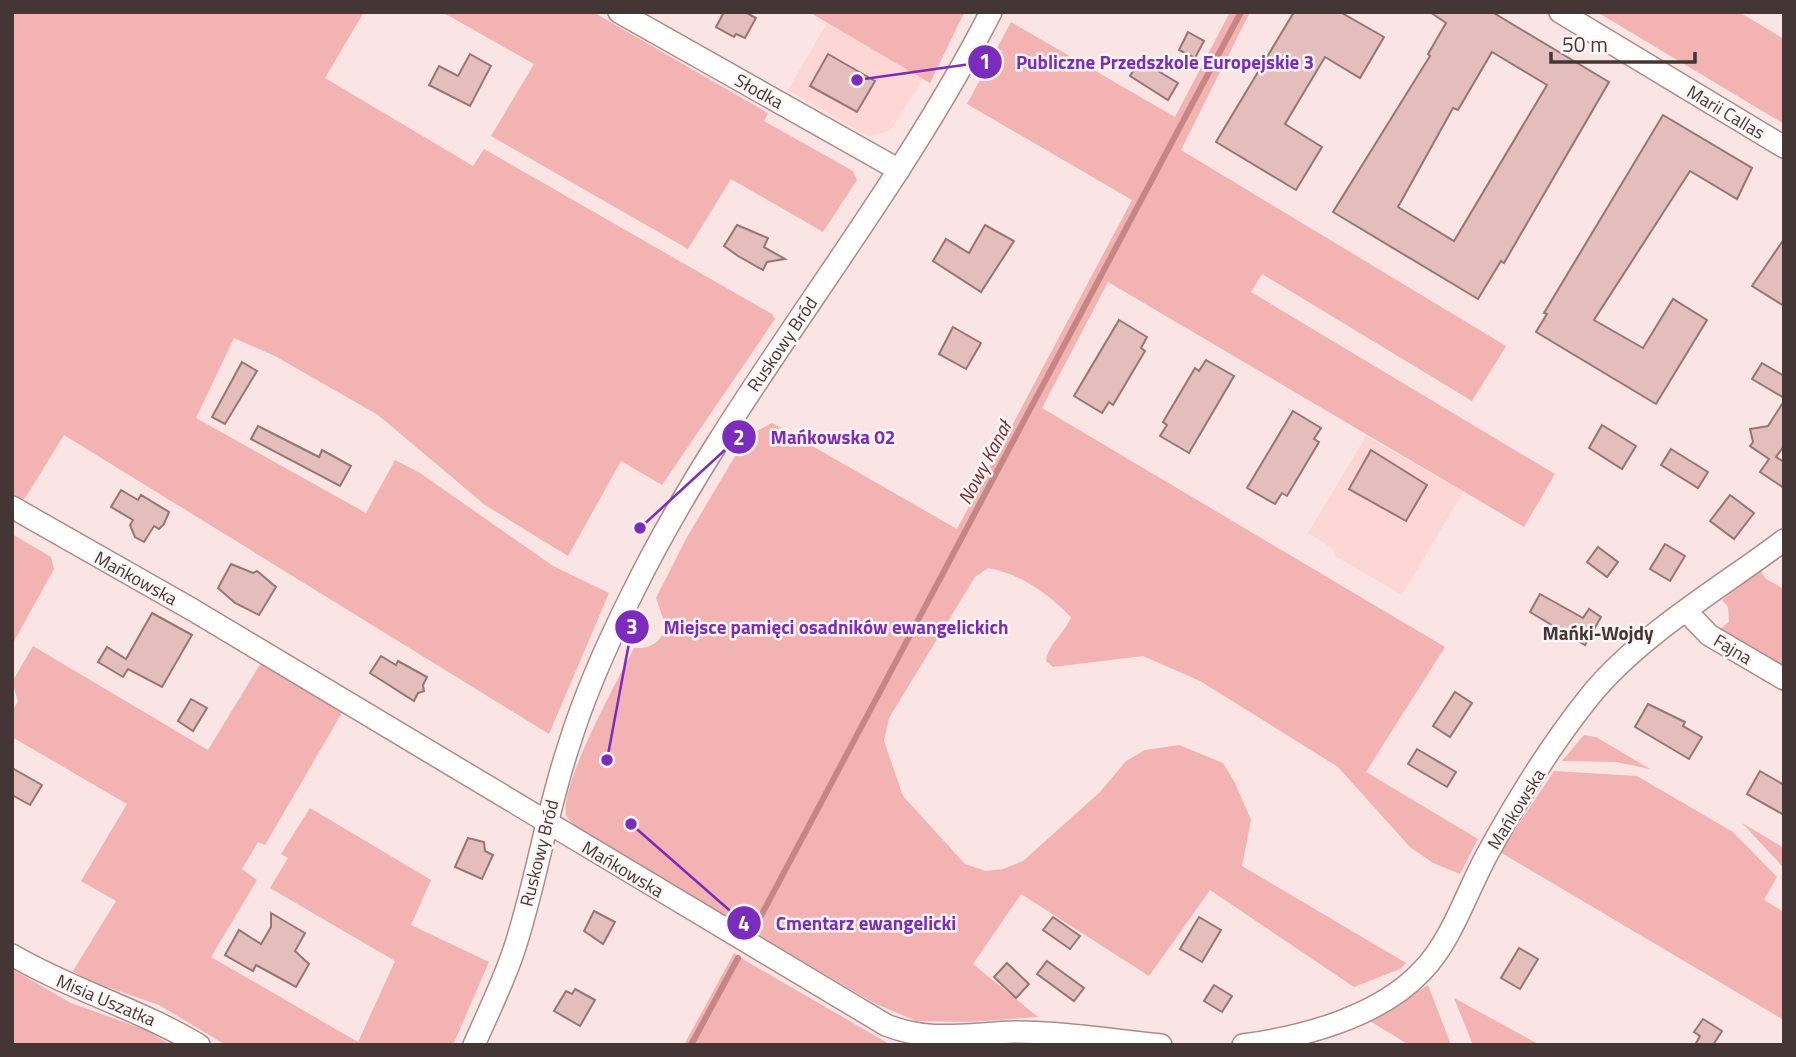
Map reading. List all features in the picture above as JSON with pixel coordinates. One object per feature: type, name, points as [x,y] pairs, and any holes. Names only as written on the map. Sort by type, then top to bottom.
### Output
[{"type":"street","name":"Słodka","points":[[619,12],[899,170]]},
{"type":"street","name":"Ruskowy Bród","points":[[474,1045],[514,951],[569,743],[590,689],[667,526],[729,425],[899,170],[958,76],[991,12]]},
{"type":"street","name":"Marii Callas","points":[[1560,12],[1784,147]]},
{"type":"street","name":"Mańkowska","points":[[12,507],[139,578],[859,1010],[903,1032],[934,1037],[1013,1032],[1055,1034],[1161,1045]]},
{"type":"street","name":"Mańkowska","points":[[1243,1045],[1305,1032],[1361,1012],[1392,995],[1422,972],[1447,935],[1501,830],[1577,713],[1624,660],[1784,540]]},
{"type":"street","name":"Fajna","points":[[1687,612],[1709,635],[1784,680]]},
{"type":"street","name":"Misia Uszatka","points":[[12,954],[71,986],[171,1028],[199,1045]]},
{"type":"shaded area","points":[[12,12],[364,12],[325,78],[473,166],[484,149],[772,314],[775,319],[662,485],[621,461],[568,556],[485,505],[378,415],[275,356],[234,338],[196,418],[366,513],[395,460],[420,473],[553,566],[609,593],[549,734],[64,435],[27,495],[21,502],[12,497]]},
{"type":"shaded area","points":[[442,12],[593,12],[768,113],[764,121],[853,171],[857,180],[823,232],[731,179],[688,249],[491,136],[534,64]]},
{"type":"shaded area","points":[[809,12],[962,12],[964,13],[930,83]]},
{"type":"shaded area","points":[[1230,12],[1250,12],[1181,150],[1506,346],[1472,401],[1262,274],[1251,292],[1555,474],[1524,527],[1108,282],[1042,408],[1445,647],[1366,772],[1478,839],[1460,874],[1433,863],[1410,847],[1338,767],[1200,681],[1143,656],[1053,667],[1046,661],[1047,655],[1071,617],[1033,586],[1012,575],[988,568],[975,577],[889,718],[884,741],[903,796],[965,864],[986,871],[1003,869],[1023,861],[1100,792],[1126,761],[1145,750],[1179,745],[1223,763],[1235,783],[1251,820],[1242,866],[1406,963],[1400,969],[1354,987],[1210,890],[1149,976],[1021,894],[973,964],[1038,1017],[968,1022],[916,1021],[874,1003],[583,832],[567,817],[566,804],[570,784],[603,707],[634,648],[654,644],[664,633],[666,627],[656,598],[687,537],[747,436],[772,423],[957,529],[1132,200],[967,104],[1011,22],[1175,117]]},
{"type":"shaded area","points":[[1597,12],[1739,12],[1784,39],[1784,124]]},
{"type":"shaded area","points":[[827,23],[923,78],[891,130],[870,137],[788,90]]},
{"type":"shaded area","points":[[1366,436],[1463,492],[1402,595],[1335,556],[1332,548],[1308,533]]},
{"type":"shaded area","points":[[12,534],[51,557],[54,569],[12,645]]},
{"type":"shaded area","points":[[1760,570],[1766,579],[1784,589],[1784,667],[1719,630],[1729,622],[1728,607],[1722,600]]},
{"type":"shaded area","points":[[33,646],[208,750],[262,661],[343,711],[265,845],[258,842],[242,869],[257,880],[211,957],[358,1042],[395,961],[270,888],[288,858],[281,854],[310,808],[431,880],[411,925],[489,962],[453,1045],[226,1045],[159,1005],[87,980],[73,971],[116,901],[81,881],[127,804],[12,737],[12,712],[18,701],[12,682]]},
{"type":"shaded area","points":[[1584,735],[1596,737],[1650,769],[1616,762],[1562,761]]},
{"type":"shaded area","points":[[1554,771],[1637,776],[1733,832],[1777,877],[1764,900],[1784,912],[1784,1020],[1500,852]]},
{"type":"shaded area","points":[[1742,823],[1784,848],[1783,867]]},
{"type":"shaded area","points":[[734,953],[746,961],[891,1045],[684,1045]]},
{"type":"shaded area","points":[[12,969],[71,1003],[146,1030],[171,1045],[12,1045]]},
{"type":"shaded area","points":[[1428,985],[1451,1045],[1409,1045],[1370,1021]]},
{"type":"shaded area","points":[[1454,998],[1540,1045],[1473,1045]]},
{"type":"building","points":[[724,12],[745,12],[756,18],[745,38],[736,34],[734,37],[716,27]]},
{"type":"building","points":[[1294,12],[1340,12],[1384,37],[1360,78],[1325,57],[1285,124],[1322,147],[1296,190],[1216,142]]},
{"type":"building","points":[[1430,12],[1492,12],[1609,82],[1504,263],[1501,261],[1478,299],[1333,212],[1430,56],[1428,54],[1446,23]],"holes":[[[1492,52],[1547,85],[1454,241],[1398,207],[1453,108],[1458,110]]]},
{"type":"building","points":[[1188,32],[1204,41],[1195,58],[1179,50]]},
{"type":"building","points":[[470,54],[491,66],[470,106],[429,85],[439,66],[458,76]]},
{"type":"building","points":[[828,54],[875,81],[857,112],[810,86]]},
{"type":"building","points":[[1140,60],[1178,83],[1168,100],[1130,76]]},
{"type":"building","points":[[1663,115],[1752,168],[1737,199],[1690,171],[1594,320],[1643,348],[1673,299],[1707,320],[1656,404],[1536,332],[1547,314],[1544,313]]},
{"type":"building","points":[[737,225],[768,238],[764,247],[785,259],[767,262],[763,270],[738,256],[724,246]]},
{"type":"building","points":[[985,225],[1014,241],[981,292],[933,261],[946,239],[969,253]]},
{"type":"building","points":[[1784,239],[1784,306],[1752,286]]},
{"type":"building","points":[[1119,320],[1147,337],[1141,348],[1145,351],[1113,405],[1109,402],[1102,413],[1074,396]]},
{"type":"building","points":[[953,327],[981,343],[966,369],[939,354]]},
{"type":"building","points":[[1206,360],[1234,376],[1189,453],[1160,436],[1167,425],[1163,422],[1195,368],[1199,371]]},
{"type":"building","points":[[242,362],[257,371],[225,424],[212,417]]},
{"type":"building","points":[[1762,363],[1784,376],[1784,398],[1752,379]]},
{"type":"building","points":[[1784,401],[1784,446],[1776,457],[1784,462],[1784,488],[1760,472],[1769,459],[1750,446],[1753,442],[1750,429],[1768,426]]},
{"type":"building","points":[[1293,411],[1321,428],[1314,439],[1319,442],[1287,496],[1282,493],[1275,504],[1247,488]]},
{"type":"building","points":[[1602,425],[1636,446],[1622,469],[1589,448]]},
{"type":"building","points":[[258,426],[319,457],[322,450],[351,466],[340,486],[251,439]]},
{"type":"building","points":[[1671,449],[1708,472],[1698,488],[1661,465]]},
{"type":"building","points":[[1371,450],[1427,485],[1406,521],[1349,489]]},
{"type":"building","points":[[121,490],[138,500],[141,495],[169,512],[164,524],[159,529],[154,526],[144,542],[135,537],[130,525],[133,520],[111,507]]},
{"type":"building","points":[[1730,495],[1754,513],[1734,539],[1710,521]]},
{"type":"building","points":[[1665,544],[1685,556],[1670,581],[1650,569]]},
{"type":"building","points":[[1598,547],[1618,562],[1607,577],[1587,562]]},
{"type":"building","points":[[231,564],[253,573],[257,571],[276,587],[259,615],[235,603],[218,588]]},
{"type":"building","points":[[1540,594],[1583,618],[1589,609],[1601,617],[1585,645],[1530,612]]},
{"type":"building","points":[[152,613],[192,635],[162,687],[128,669],[123,677],[98,662],[107,647],[126,659]]},
{"type":"building","points":[[381,656],[396,665],[398,661],[427,677],[423,685],[424,691],[418,693],[414,701],[370,673]]},
{"type":"building","points":[[1455,692],[1472,703],[1450,737],[1433,726]]},
{"type":"building","points":[[191,699],[207,708],[193,731],[178,721]]},
{"type":"building","points":[[1648,704],[1685,722],[1683,726],[1702,737],[1689,759],[1635,727]]},
{"type":"building","points":[[1417,749],[1456,772],[1447,787],[1408,764]]},
{"type":"building","points":[[12,768],[42,785],[30,805],[12,795]]},
{"type":"building","points":[[1760,771],[1784,785],[1784,815],[1747,794]]},
{"type":"building","points":[[468,838],[484,842],[485,851],[493,855],[482,879],[455,867]]},
{"type":"building","points":[[594,911],[615,922],[603,944],[584,931]]},
{"type":"building","points":[[271,913],[305,933],[295,951],[309,964],[296,987],[256,965],[253,971],[225,955],[239,930],[261,944],[271,927]]},
{"type":"building","points":[[1053,917],[1080,936],[1070,949],[1043,930]]},
{"type":"building","points":[[1199,917],[1221,930],[1202,962],[1180,949]]},
{"type":"building","points":[[1519,948],[1538,959],[1520,989],[1501,978]]},
{"type":"building","points":[[1047,961],[1084,988],[1074,1001],[1037,974]]},
{"type":"building","points":[[1007,963],[1029,984],[1016,998],[994,977]]},
{"type":"building","points":[[1214,985],[1232,996],[1222,1012],[1204,1001]]},
{"type":"building","points":[[575,989],[595,1000],[580,1026],[554,1011],[566,991],[572,994]]},
{"type":"building","points":[[1703,1019],[1722,1031],[1713,1045],[1695,1045],[1700,1036],[1694,1032]]},
{"type":"waterway","name":"Nowy Kanał","points":[[755,927],[1241,12]]},
{"type":"waterway","name":"Nowy Kanał","points":[[691,1045],[738,958]]},
{"type":"place","name":"Publiczne Przedszkole Europejskie 3","points":[[857,80]]},
{"type":"place","name":"Mańkowska 02","points":[[640,528]]},
{"type":"place","name":"Miejsce pamięci osadników ewangelickich","points":[[607,760]]},
{"type":"place","name":"Cmentarz ewangelicki","points":[[631,824]]},
{"type":"district","name":"Mańki-Wojdy","points":[[1598,632]]}]
